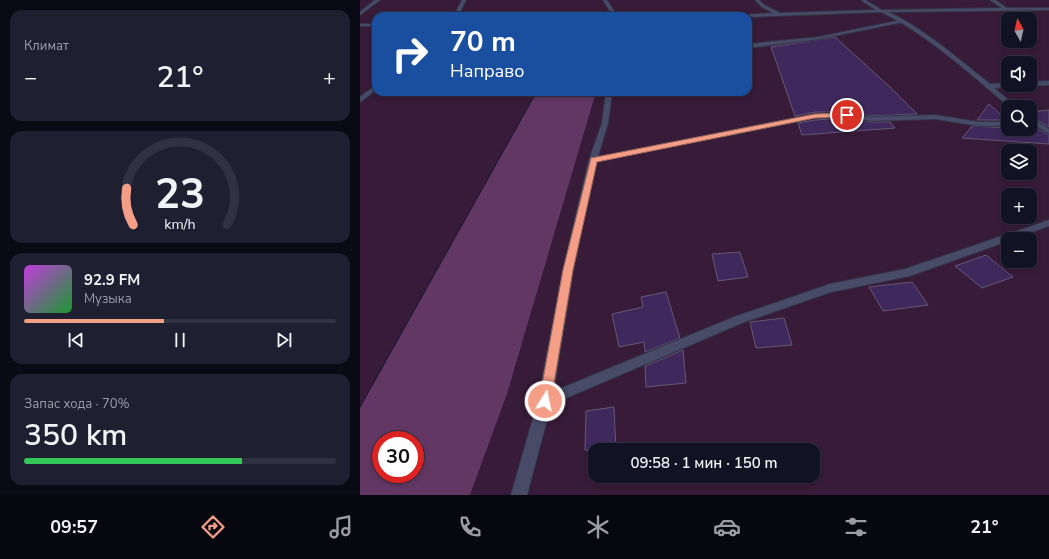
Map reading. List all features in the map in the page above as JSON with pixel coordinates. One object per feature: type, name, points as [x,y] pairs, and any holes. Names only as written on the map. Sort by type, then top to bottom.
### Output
[{"type":"street","points":[[360,14],[378,0]]},
{"type":"street","points":[[458,12],[464,0]]},
{"type":"street","points":[[605,0],[612,12]]},
{"type":"street","points":[[757,0],[763,6],[778,14]]},
{"type":"street","points":[[864,0],[869,6],[884,11],[901,21],[1005,100]]},
{"type":"street","points":[[992,0],[1007,10]]},
{"type":"street","points":[[752,15],[884,11],[1049,9]]},
{"type":"street","points":[[752,46],[819,38],[888,25],[901,21]]},
{"type":"street","points":[[360,25],[372,25]]},
{"type":"street","points":[[1037,84],[1049,83]]},
{"type":"street","points":[[988,86],[1001,85]]},
{"type":"street","points":[[360,100],[372,90]]},
{"type":"street","points":[[519,495],[545,401],[568,270],[593,160],[605,123],[608,96]]},
{"type":"street","points":[[593,160],[815,116],[847,115],[871,119],[935,117],[979,124],[1001,124]]},
{"type":"street","points":[[1038,124],[1049,132]]},
{"type":"street","points":[[545,401],[752,315],[830,288],[906,273],[1049,223]]},
{"type":"shaded area","points":[[360,0],[1049,0],[1049,495],[470,495],[507,394],[595,96],[752,96],[752,12],[372,12],[372,96],[534,96],[360,406]]},
{"type":"shaded area","points":[[535,96],[595,96],[507,394],[470,495],[360,495],[360,408]]},
{"type":"building","points":[[835,37],[890,87],[917,114],[871,116],[847,112],[815,112],[795,116],[771,47]]},
{"type":"building","points":[[989,104],[1001,114],[1001,120],[977,120]]},
{"type":"building","points":[[1049,110],[1049,127],[1037,120],[1037,111]]},
{"type":"building","points":[[847,118],[871,122],[890,122],[895,128],[802,135],[798,123],[815,120]]},
{"type":"building","points":[[972,126],[1001,128],[1001,136],[1037,136],[1037,128],[1049,135],[1049,144],[962,138]]},
{"type":"building","points":[[740,252],[748,277],[718,281],[712,254]]},
{"type":"building","points":[[986,255],[1013,277],[982,288],[955,266]]},
{"type":"building","points":[[912,282],[928,305],[883,311],[869,287]]},
{"type":"building","points":[[666,292],[680,338],[645,352],[644,342],[619,347],[612,314],[643,307],[641,297]]},
{"type":"building","points":[[784,318],[792,345],[756,348],[750,322]]},
{"type":"building","points":[[683,350],[686,383],[646,387],[645,366]]},
{"type":"building","points":[[614,407],[616,443],[588,443],[588,450],[585,450],[586,411]]},
{"type":"route","points":[[545,401],[568,270],[593,160],[815,116],[847,115]]}]
